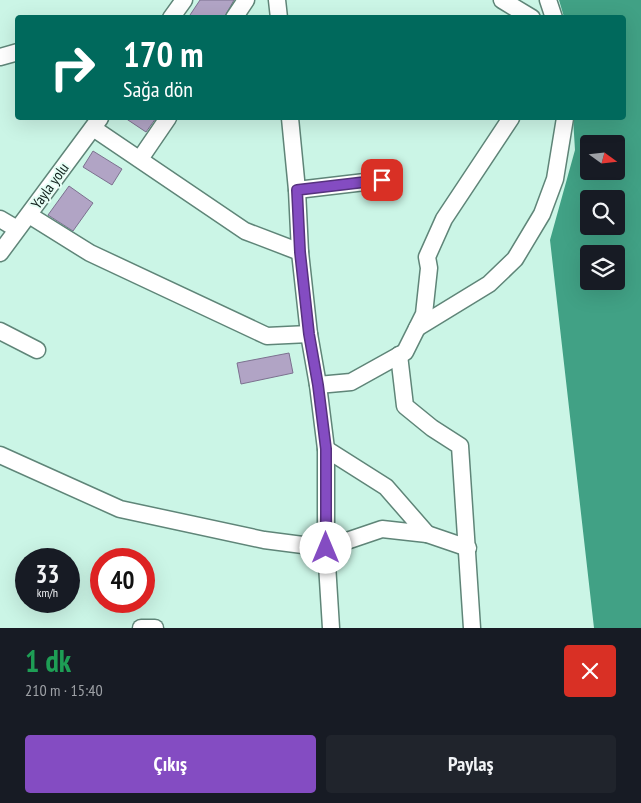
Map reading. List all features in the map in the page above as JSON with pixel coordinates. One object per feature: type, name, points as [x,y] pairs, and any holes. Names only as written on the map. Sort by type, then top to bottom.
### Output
[{"type":"street","points":[[173,15],[184,0]]},
{"type":"street","points":[[236,15],[246,0]]},
{"type":"street","points":[[278,0],[279,15]]},
{"type":"street","points":[[502,0],[518,13]]},
{"type":"street","points":[[548,0],[553,15]]},
{"type":"street","points":[[0,57],[15,53]]},
{"type":"street","points":[[140,159],[167,120]]},
{"type":"street","points":[[290,120],[297,190],[300,252],[309,334],[326,449],[326,548],[331,628]]},
{"type":"street","points":[[318,385],[351,382],[405,352],[424,314],[429,268],[427,257],[430,249],[444,219],[510,120]]},
{"type":"street","points":[[418,328],[489,284],[515,259],[542,214],[555,179],[565,120]]},
{"type":"street","points":[[96,123],[140,159],[245,231],[300,252]]},
{"type":"street","name":"Yayla yolu","points":[[0,254],[96,123]]},
{"type":"street","points":[[297,190],[382,180]]},
{"type":"street","points":[[29,214],[90,253],[267,336],[309,334]]},
{"type":"street","points":[[0,219],[17,230]]},
{"type":"street","points":[[0,330],[38,350]]},
{"type":"street","points":[[399,355],[405,406],[432,428],[460,446],[472,628]]},
{"type":"street","points":[[326,449],[386,487],[427,534]]},
{"type":"street","points":[[0,455],[120,509],[264,540],[326,548],[382,528],[427,534],[468,548]]},
{"type":"street","points":[[141,628],[155,628]]},
{"type":"shaded area","points":[[559,0],[641,0],[641,628],[594,628],[550,240],[575,150],[573,120],[626,120],[626,15],[563,15]]},
{"type":"building","points":[[200,0],[234,0],[226,15],[190,15]]},
{"type":"building","points":[[128,120],[155,120],[146,132]]},
{"type":"building","points":[[93,151],[122,169],[112,185],[83,167]]},
{"type":"building","points":[[69,186],[93,203],[73,231],[48,215]]},
{"type":"building","points":[[289,353],[293,373],[241,384],[237,363]]},
{"type":"route","points":[[326,548],[326,449],[309,334],[300,252],[297,190],[382,180]]}]
